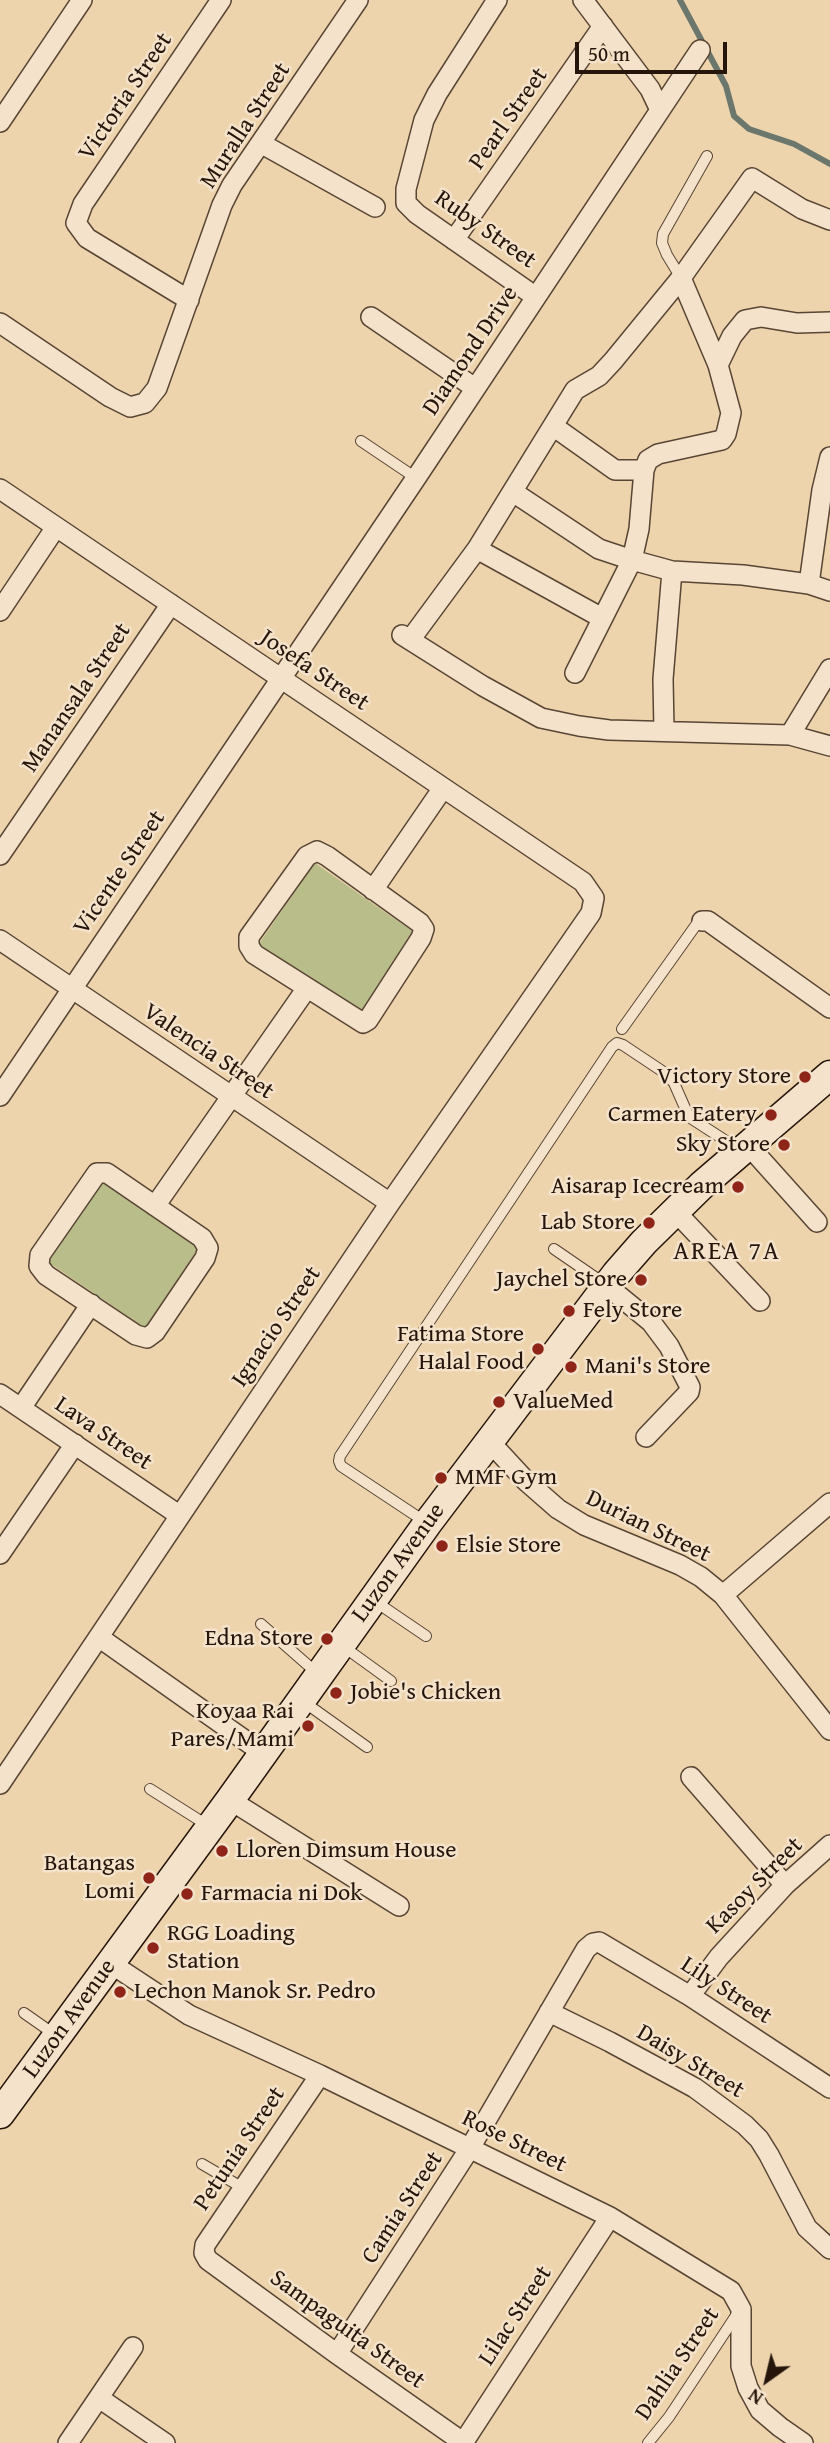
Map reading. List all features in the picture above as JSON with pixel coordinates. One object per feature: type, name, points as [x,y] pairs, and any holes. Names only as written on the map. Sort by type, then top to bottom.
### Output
[{"type":"main road","name":"Luzon Avenue","points":[[0,2114],[230,1800],[427,1524],[607,1286],[674,1211],[745,1148],[827,1083]]},
{"type":"street","points":[[0,122],[82,0]]},
{"type":"street","name":"Victoria Street","points":[[189,300],[87,238],[76,223],[83,204],[221,0]]},
{"type":"street","name":"Muralla Street","points":[[0,323],[110,397],[130,407],[145,403],[157,388],[222,205],[232,185],[358,0]]},
{"type":"street","name":"Ruby Street","points":[[497,0],[437,94],[424,120],[406,189],[406,203],[417,214],[536,297]]},
{"type":"street","points":[[583,0],[650,89],[660,110]]},
{"type":"street","name":"Pearl Street","points":[[454,240],[603,26]]},
{"type":"street","name":"Diamond Drive","points":[[281,678],[700,50]]},
{"type":"street","points":[[262,144],[376,207]]},
{"type":"street","points":[[830,220],[802,209],[752,177],[681,278],[613,360],[599,376],[575,390],[477,549],[406,637],[483,686],[541,718],[609,730],[790,735],[830,746]]},
{"type":"street","points":[[575,673],[632,560],[639,529],[644,470],[648,460],[658,454],[722,440],[726,434],[731,413],[718,366],[681,278]]},
{"type":"street","points":[[371,317],[475,388]]},
{"type":"street","points":[[718,366],[732,336],[745,320],[761,317],[797,323],[830,322]]},
{"type":"street","points":[[553,426],[615,470],[644,470]]},
{"type":"street","points":[[809,584],[822,490],[830,457]]},
{"type":"street","name":"Josefa Street","points":[[0,489],[583,882],[594,898]]},
{"type":"street","points":[[513,492],[599,549],[632,560],[672,571],[743,575],[809,584],[830,591]]},
{"type":"street","points":[[0,611],[56,527]]},
{"type":"street","points":[[477,549],[601,618]]},
{"type":"street","points":[[664,730],[663,679],[672,571]]},
{"type":"street","name":"Manansala Street","points":[[0,855],[171,604]]},
{"type":"street","points":[[790,735],[830,669]]},
{"type":"street","name":"Vicente Street","points":[[1,1094],[281,678]]},
{"type":"street","points":[[373,890],[443,788]]},
{"type":"street","points":[[317,851],[420,922],[424,929],[421,938],[368,1020],[363,1023],[307,988],[254,954],[249,947],[248,937],[307,856],[317,851]]},
{"type":"street","name":"Ignacio Street","points":[[0,1784],[390,1203],[591,913],[594,898]]},
{"type":"street","points":[[702,921],[708,920],[830,1008]]},
{"type":"street","name":"Valencia Street","points":[[0,940],[390,1203]]},
{"type":"street","points":[[155,1206],[307,988]]},
{"type":"street","points":[[745,1148],[817,1222]]},
{"type":"street","points":[[97,1173],[107,1173],[202,1238],[208,1248],[205,1258],[155,1332],[147,1338],[136,1335],[90,1304],[46,1275],[39,1266],[40,1255],[97,1173]]},
{"type":"street","points":[[674,1211],[760,1301]]},
{"type":"street","points":[[607,1286],[651,1322],[668,1346],[690,1387],[689,1392],[646,1437]]},
{"type":"street","points":[[21,1408],[90,1304]]},
{"type":"street","name":"Lava Street","points":[[0,1394],[180,1515]]},
{"type":"street","name":"Durian Street","points":[[489,1441],[526,1481],[558,1509],[584,1525],[680,1565],[701,1577],[723,1595],[830,1730]]},
{"type":"street","points":[[0,1554],[75,1444]]},
{"type":"street","points":[[723,1595],[830,1503]]},
{"type":"street","points":[[100,1638],[263,1753]]},
{"type":"street","points":[[691,1777],[785,1885]]},
{"type":"street","points":[[230,1800],[399,1906]]},
{"type":"street","name":"Kasoy Street","points":[[690,1996],[719,1957],[785,1885],[830,1845]]},
{"type":"street","name":"Lily Street","points":[[593,1943],[599,1942],[690,1996],[830,2088]]},
{"type":"street","name":"Camia Street","points":[[337,2354],[470,2148],[586,1949],[593,1943]]},
{"type":"street","name":"Rose Street","points":[[110,1963],[189,2015],[320,2075],[610,2217],[731,2291],[741,2309]]},
{"type":"street","name":"Daisy Street","points":[[549,2012],[695,2088],[745,2125],[764,2147],[807,2228],[830,2249]]},
{"type":"street","name":"Petunia Street","points":[[204,2253],[205,2245],[320,2075]]},
{"type":"street","name":"Lilac Street","points":[[464,2443],[610,2217]]},
{"type":"street","name":"Sampaguita Street","points":[[204,2253],[208,2260],[464,2443]]},
{"type":"street","points":[[741,2309],[741,2366],[747,2388],[760,2410],[803,2443]]},
{"type":"street","points":[[68,2443],[133,2347]]},
{"type":"street","points":[[99,2398],[165,2443]]},
{"type":"lane","points":[[681,278],[667,255],[663,234],[707,156]]},
{"type":"lane","points":[[361,440],[416,478]]},
{"type":"lane","points":[[622,1029],[696,925],[702,921]]},
{"type":"lane","points":[[427,1524],[341,1466],[340,1456],[612,1047],[617,1043],[623,1045],[666,1073],[674,1083],[689,1117],[745,1148]]},
{"type":"lane","points":[[554,1249],[607,1286]]},
{"type":"lane","points":[[373,1600],[426,1636]]},
{"type":"lane","points":[[261,1624],[319,1674]]},
{"type":"lane","points":[[340,1645],[391,1681]]},
{"type":"lane","points":[[301,1700],[367,1747]]},
{"type":"lane","points":[[150,1789],[210,1827]]},
{"type":"lane","points":[[24,2013],[58,2036]]},
{"type":"lane","points":[[202,2164],[243,2188]]},
{"type":"lane","name":"Dahlia Street","points":[[648,2443],[741,2309]]},
{"type":"green space","points":[[315,863],[419,936],[361,1017],[258,945]]},
{"type":"green space","points":[[99,1179],[199,1247],[145,1328],[45,1260]]},
{"type":"waterway","points":[[680,0],[726,86],[734,116],[749,129],[794,144],[830,164]]},
{"type":"place","name":"Victory Store","points":[[805,1077]]},
{"type":"place","name":"Carmen Eatery","points":[[771,1115]]},
{"type":"place","name":"Sky Store","points":[[784,1145]]},
{"type":"place","name":"Aisarap Icecream","points":[[738,1187]]},
{"type":"place","name":"Lab Store","points":[[649,1223]]},
{"type":"place","name":"Jaychel Store","points":[[641,1280]]},
{"type":"place","name":"Fely Store","points":[[569,1311]]},
{"type":"place","name":"Fatima Store Halal Food","points":[[538,1349]]},
{"type":"place","name":"Mani's Store","points":[[571,1367]]},
{"type":"place","name":"ValueMed","points":[[499,1402]]},
{"type":"place","name":"MMF Gym","points":[[441,1478]]},
{"type":"place","name":"Elsie Store","points":[[442,1546]]},
{"type":"place","name":"Edna Store","points":[[327,1639]]},
{"type":"place","name":"Jobie's Chicken","points":[[336,1693]]},
{"type":"place","name":"Koyaa Rai Pares/Mami","points":[[308,1726]]},
{"type":"place","name":"Lloren Dimsum House","points":[[222,1851]]},
{"type":"place","name":"Batangas Lomi","points":[[149,1878]]},
{"type":"place","name":"Farmacia ni Dok","points":[[187,1894]]},
{"type":"place","name":"RGG Loading Station","points":[[153,1948]]},
{"type":"place","name":"Lechon Manok Sr. Pedro","points":[[120,1992]]},
{"type":"district","name":"AREA 7A","points":[[727,1252]]}]
